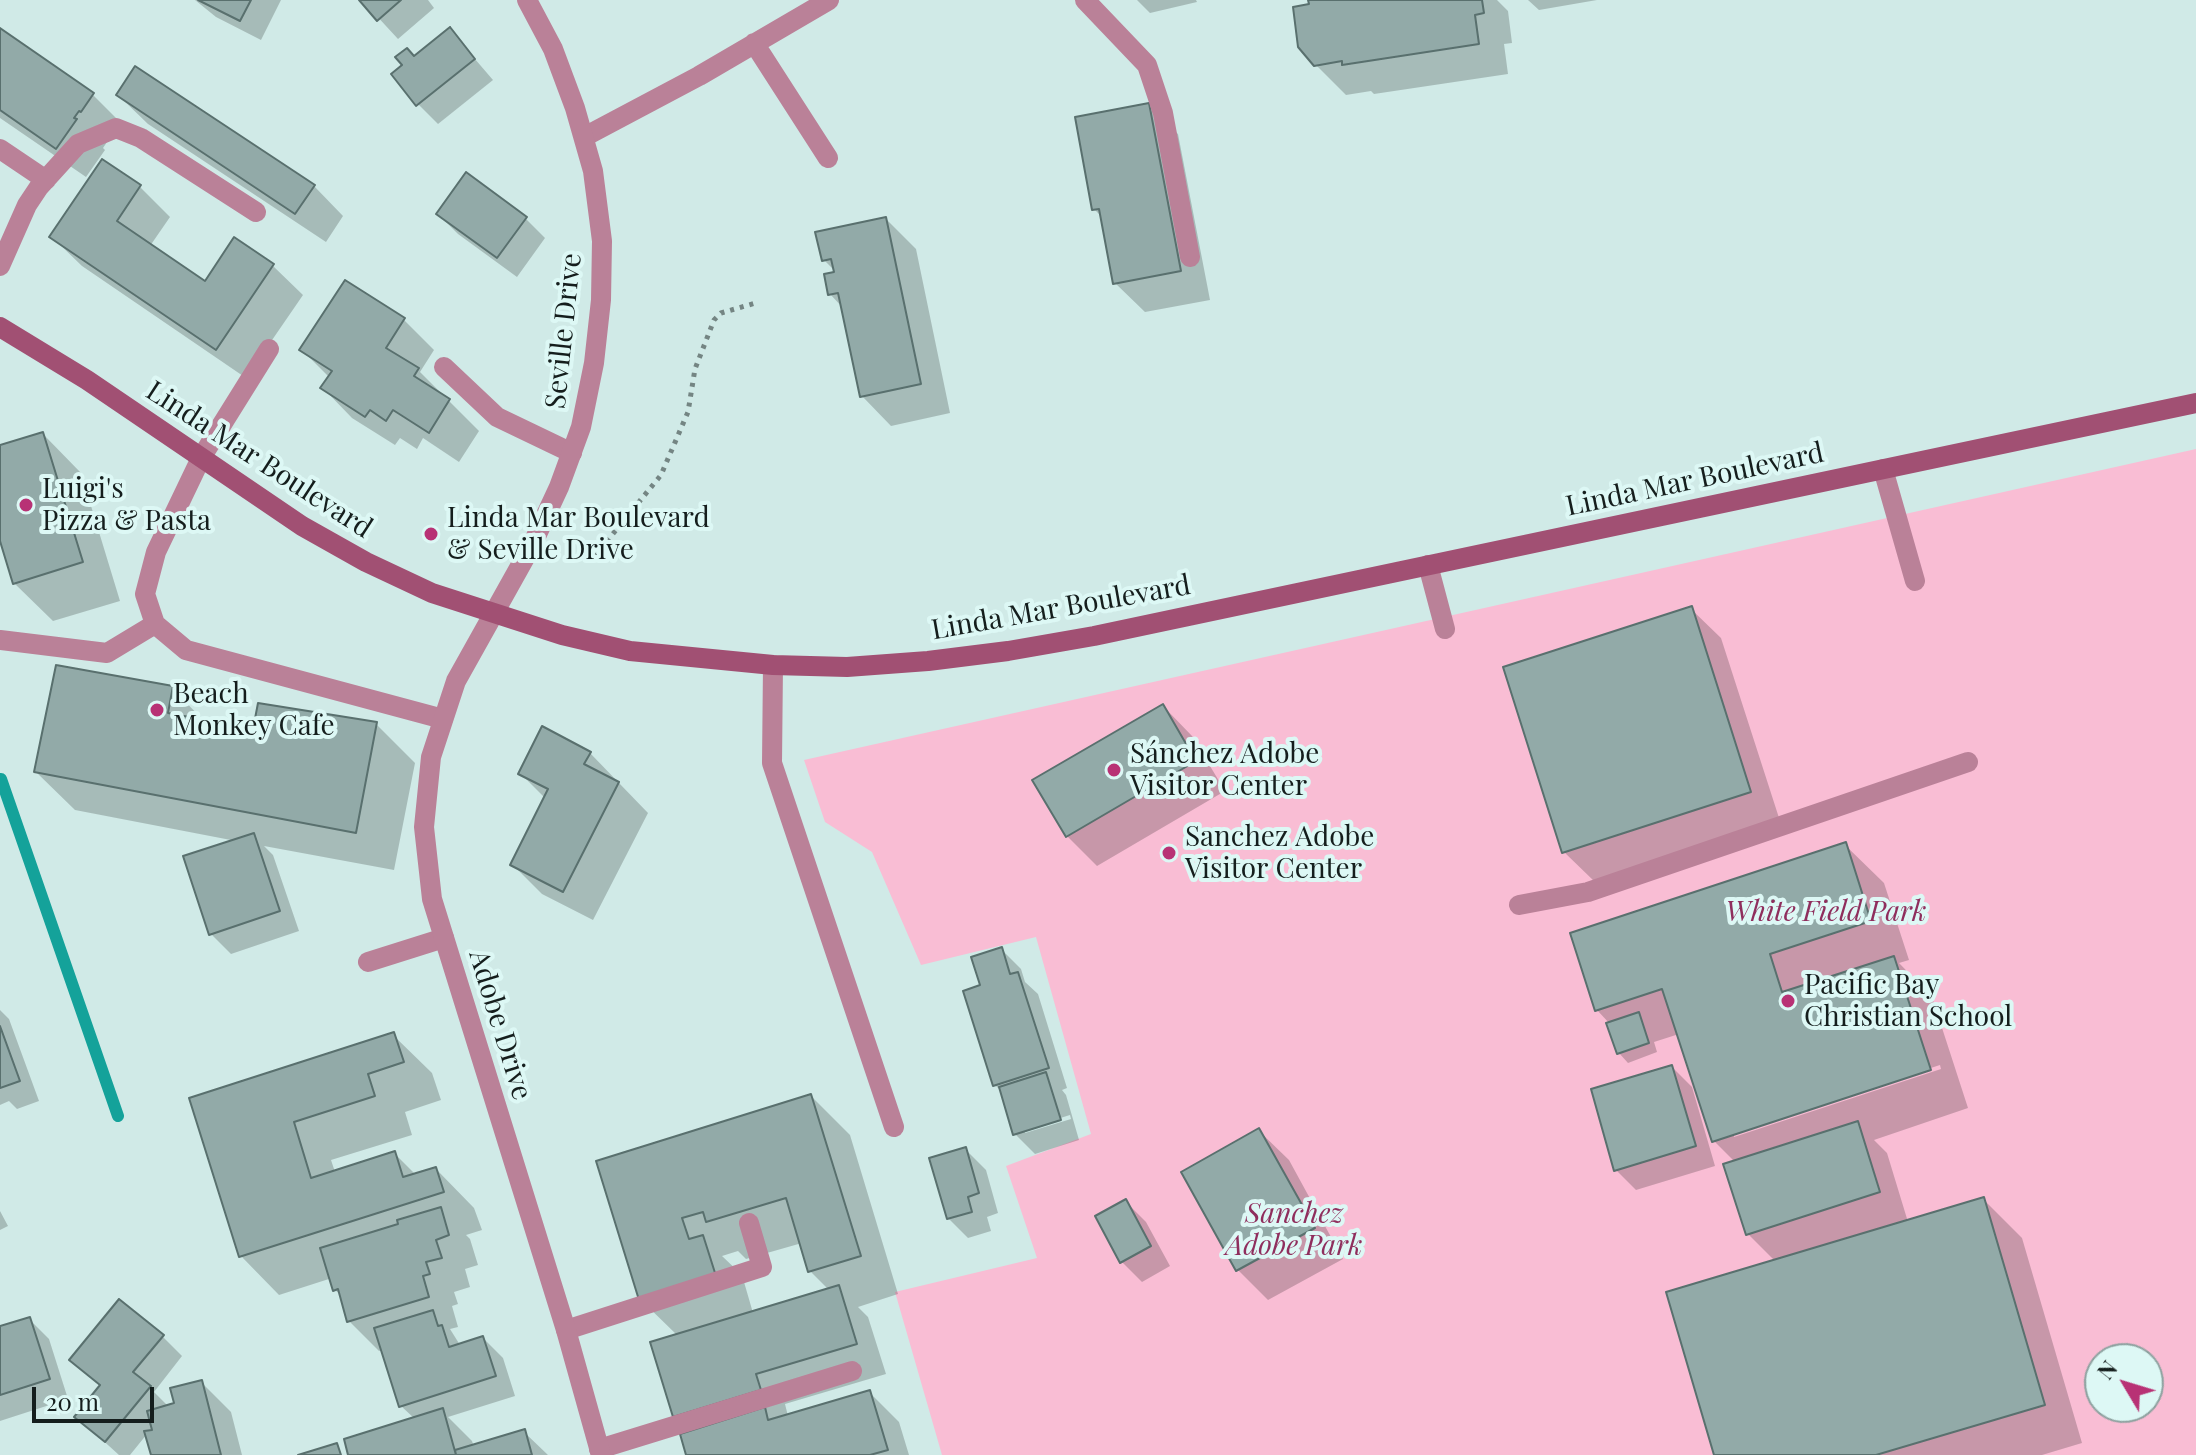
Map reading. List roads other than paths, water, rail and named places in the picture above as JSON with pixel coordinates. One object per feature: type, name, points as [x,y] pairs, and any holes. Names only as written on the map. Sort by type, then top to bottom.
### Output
[{"type":"street","name":"Seville Drive","points":[[495,615],[532,545],[581,427],[594,363],[601,300],[602,241],[593,171],[553,49],[527,0]]},
{"type":"street","points":[[584,137],[699,76],[829,0]]},
{"type":"street","points":[[1085,0],[1147,65],[1163,113],[1190,257]]},
{"type":"street","points":[[754,43],[828,158]]},
{"type":"street","points":[[0,266],[27,205],[46,180],[78,144],[116,128],[141,138],[256,212]]},
{"type":"street","points":[[0,149],[46,180]]},
{"type":"street","name":"Linda Mar Boulevard","points":[[0,327],[87,380],[302,526],[366,562],[432,593],[495,615],[630,651],[773,665],[847,667],[1008,651],[2196,403]]},
{"type":"street","points":[[269,349],[201,458],[156,552],[145,594],[155,624],[186,650],[443,719]]},
{"type":"street","points":[[444,367],[497,417],[572,453]]},
{"type":"street","points":[[1883,469],[1915,581]]},
{"type":"street","points":[[1428,565],[1445,629]]},
{"type":"street","name":"Adobe Drive","points":[[495,615],[456,681],[431,757],[424,827],[432,899],[566,1330],[600,1452]]},
{"type":"street","points":[[0,640],[107,653],[155,624]]},
{"type":"street","points":[[773,665],[772,763],[894,1127]]},
{"type":"street","points":[[1519,905],[1588,892],[1968,762]]},
{"type":"street","points":[[368,962],[444,938]]},
{"type":"street","points":[[566,1330],[762,1267],[749,1223]]},
{"type":"street","points":[[600,1452],[852,1371]]},
{"type":"waterway","points":[[1,779],[118,1116]]},
{"type":"place","name":"Luigi's Pizza & Pasta","points":[[26,505]]},
{"type":"place","name":"Linda Mar Boulevard & Seville Drive","points":[[431,534]]},
{"type":"place","name":"Beach Monkey Cafe","points":[[157,710]]},
{"type":"place","name":"Sánchez Adobe Visitor Center","points":[[1114,770]]},
{"type":"place","name":"Sanchez Adobe Visitor Center","points":[[1169,853]]},
{"type":"place","name":"Pacific Bay Christian School","points":[[1788,1001]]},
{"type":"park label","name":"White Field Park","points":[[1826,912]]},
{"type":"park label","name":"Sanchez Adobe Park","points":[[1294,1230]]}]
